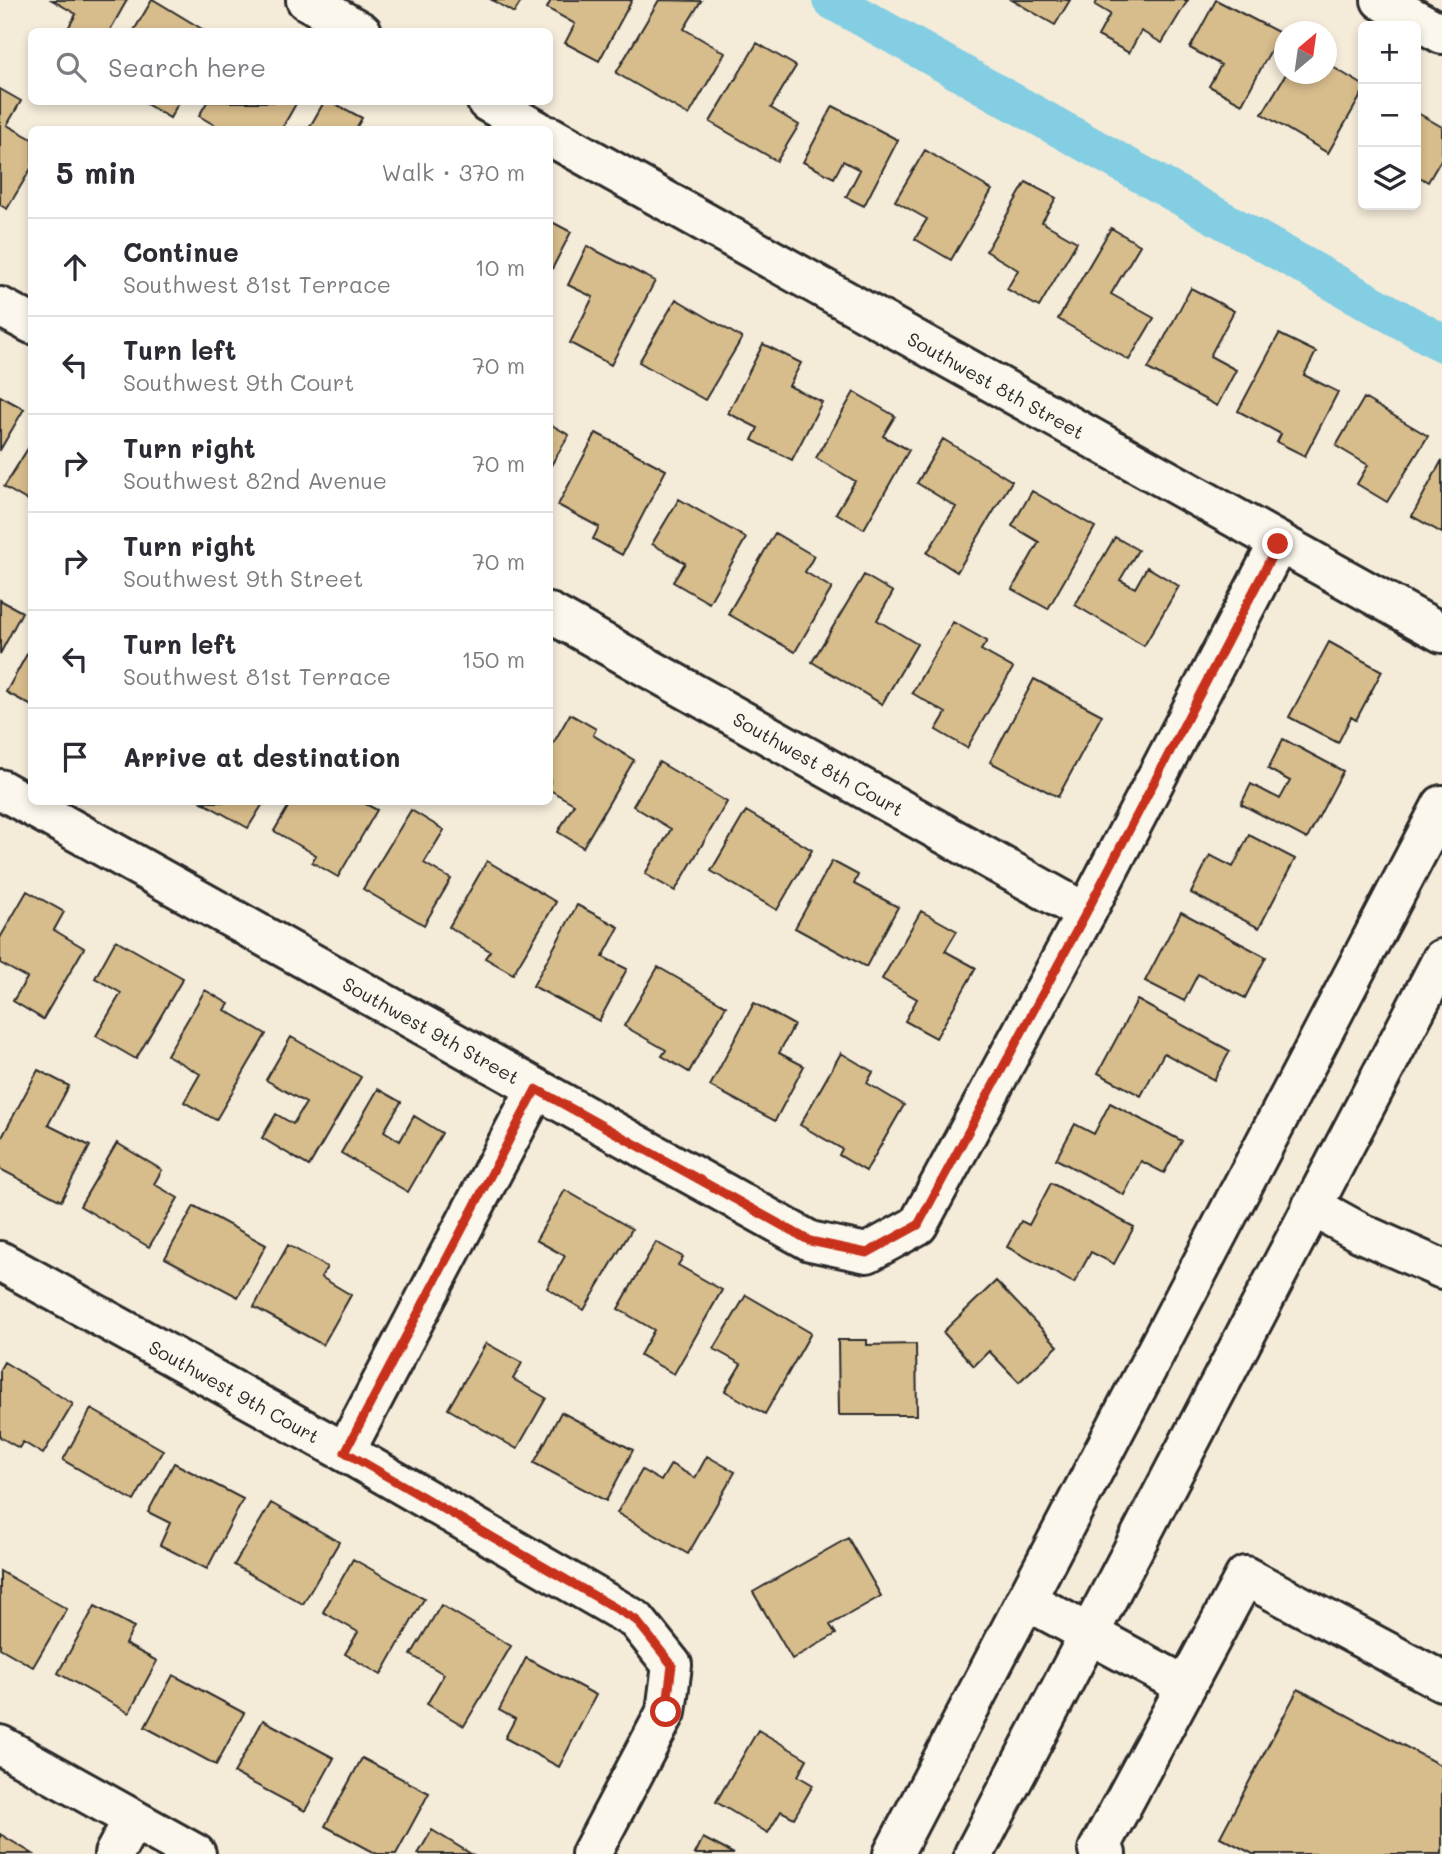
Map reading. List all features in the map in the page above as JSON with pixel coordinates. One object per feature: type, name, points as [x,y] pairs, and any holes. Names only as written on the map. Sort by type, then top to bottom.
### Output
[{"type":"street","points":[[306,0],[355,28]]},
{"type":"street","points":[[1381,0],[1442,34]]},
{"type":"street","points":[[492,105],[530,126]]},
{"type":"street","name":"Southwest 8th Street","points":[[553,138],[1442,633]]},
{"type":"street","points":[[0,307],[28,322]]},
{"type":"street","points":[[1086,913],[1278,544]]},
{"type":"street","name":"Southwest 8th Court","points":[[553,615],[1086,913]]},
{"type":"street","name":"Southwest 9th Street","points":[[0,789],[28,805]]},
{"type":"street","name":"Southwest 9th Street","points":[[29,805],[810,1241],[867,1253],[918,1225],[1086,913]]},
{"type":"street","points":[[892,1854],[1442,805]]},
{"type":"street","points":[[974,1854],[1442,959]]},
{"type":"street","points":[[345,1452],[536,1089]]},
{"type":"street","points":[[1312,1206],[1361,1233],[1442,1269]]},
{"type":"street","name":"Southwest 9th Court","points":[[0,1261],[345,1452],[636,1620],[672,1665],[666,1712],[591,1854]]},
{"type":"street","points":[[1106,1854],[1098,1850],[1245,1576],[1442,1681]]},
{"type":"street","points":[[1026,1600],[1186,1686]]},
{"type":"street","points":[[0,1745],[196,1854]]},
{"type":"street","points":[[114,1854],[133,1819]]},
{"type":"building","points":[[52,0],[127,0],[111,28],[68,28],[76,14]]},
{"type":"building","points":[[154,0],[200,28],[135,28]]},
{"type":"building","points":[[492,0],[522,0],[514,13]]},
{"type":"building","points":[[551,0],[632,0],[599,61],[565,43],[575,24],[547,8]]},
{"type":"building","points":[[659,0],[701,1],[684,29],[725,53],[689,115],[616,73]]},
{"type":"building","points":[[1012,0],[1070,0],[1055,25]]},
{"type":"building","points":[[1098,0],[1188,0],[1162,43],[1141,31],[1129,53],[1098,36],[1110,14],[1095,5]]},
{"type":"building","points":[[1216,0],[1274,30],[1274,44],[1242,104],[1209,86],[1221,65],[1190,48]]},
{"type":"building","points":[[757,43],[796,66],[771,108],[799,125],[777,161],[710,122]]},
{"type":"building","points":[[1337,70],[1358,82],[1358,101],[1328,153],[1262,114],[1280,84],[1337,84]]},
{"type":"building","points":[[0,89],[21,101],[7,125],[28,137],[28,174],[7,209],[0,205]]},
{"type":"building","points":[[148,105],[177,105],[170,118]]},
{"type":"building","points":[[205,105],[295,105],[283,126],[216,126],[199,116]]},
{"type":"building","points":[[322,105],[338,105],[362,118],[357,126],[310,126]]},
{"type":"building","points":[[833,106],[898,140],[864,206],[846,197],[860,170],[843,161],[834,178],[803,162]]},
{"type":"building","points":[[1421,115],[1442,127],[1442,158],[1428,182],[1421,178]]},
{"type":"building","points":[[925,150],[992,190],[951,260],[915,239],[927,219],[895,201]]},
{"type":"building","points":[[1026,182],[1056,198],[1042,222],[1077,242],[1039,307],[1007,289],[1018,270],[986,251]]},
{"type":"building","points":[[553,223],[571,232],[553,267]]},
{"type":"building","points":[[1111,228],[1140,245],[1111,294],[1154,318],[1129,360],[1058,319]]},
{"type":"building","points":[[587,246],[655,281],[611,365],[570,343],[593,297],[568,285]]},
{"type":"building","points":[[1191,288],[1234,311],[1210,356],[1236,370],[1217,406],[1148,369]]},
{"type":"building","points":[[676,299],[742,338],[705,400],[639,362]]},
{"type":"building","points":[[1279,334],[1316,352],[1304,375],[1338,392],[1305,456],[1277,442],[1281,434],[1238,411]]},
{"type":"building","points":[[763,344],[801,363],[789,386],[822,402],[792,460],[752,440],[758,428],[728,413]]},
{"type":"building","points":[[854,392],[895,416],[883,436],[909,450],[864,529],[836,513],[855,481],[816,458]]},
{"type":"building","points":[[0,396],[24,409],[0,450]]},
{"type":"building","points":[[1364,398],[1428,436],[1387,502],[1357,484],[1368,465],[1336,446]]},
{"type":"building","points":[[553,426],[569,435],[553,462]]},
{"type":"building","points":[[596,433],[666,470],[622,555],[593,539],[599,527],[558,505]]},
{"type":"building","points":[[943,439],[1012,481],[957,572],[927,553],[956,507],[917,483]]},
{"type":"building","points":[[28,448],[28,501],[4,487]]},
{"type":"building","points":[[1442,460],[1442,533],[1412,516]]},
{"type":"building","points":[[1032,491],[1095,527],[1048,609],[1012,589],[1039,542],[1012,526]]},
{"type":"building","points":[[679,499],[746,538],[709,603],[673,582],[685,563],[652,544]]},
{"type":"building","points":[[775,533],[814,556],[805,572],[832,588],[795,652],[728,614]]},
{"type":"building","points":[[1115,537],[1138,550],[1120,580],[1135,588],[1147,567],[1179,586],[1144,646],[1075,605]]},
{"type":"building","points":[[864,575],[893,592],[877,620],[917,644],[882,704],[812,662]]},
{"type":"building","points":[[0,600],[22,612],[0,654]]},
{"type":"building","points":[[953,622],[987,641],[981,650],[1013,668],[967,748],[936,730],[946,713],[912,693]]},
{"type":"building","points":[[1329,642],[1382,671],[1356,720],[1351,717],[1338,743],[1289,717]]},
{"type":"building","points":[[28,652],[28,704],[6,692]]},
{"type":"building","points":[[1034,679],[1102,715],[1058,797],[990,762]]},
{"type":"building","points":[[570,714],[596,729],[593,735],[634,760],[583,847],[558,832],[574,804],[553,792],[553,744]]},
{"type":"building","points":[[1283,739],[1343,771],[1307,839],[1241,804],[1251,784],[1280,799],[1290,781],[1268,769]]},
{"type":"building","points":[[659,762],[727,802],[675,891],[645,874],[671,829],[633,806]]},
{"type":"building","points":[[207,805],[262,805],[248,828]]},
{"type":"building","points":[[289,805],[368,805],[377,810],[338,877],[312,862],[316,855],[274,831]]},
{"type":"building","points":[[411,810],[444,830],[424,863],[451,879],[424,925],[363,889]]},
{"type":"building","points":[[746,811],[812,850],[777,910],[711,871]]},
{"type":"building","points":[[1249,835],[1295,859],[1259,928],[1191,893],[1210,855],[1233,867]]},
{"type":"building","points":[[487,861],[556,902],[513,974],[485,958],[490,951],[449,927]]},
{"type":"building","points":[[832,861],[858,875],[854,884],[898,907],[866,967],[795,928]]},
{"type":"building","points":[[27,891],[64,912],[54,930],[84,948],[43,1019],[13,1001],[27,978],[0,963],[0,938]]},
{"type":"building","points":[[577,905],[619,927],[603,957],[627,969],[599,1021],[533,986]]},
{"type":"building","points":[[921,911],[957,931],[945,951],[976,968],[936,1038],[905,1021],[917,999],[882,979]]},
{"type":"building","points":[[1181,912],[1266,957],[1245,998],[1198,974],[1184,1001],[1145,981]]},
{"type":"building","points":[[116,940],[183,978],[136,1059],[96,1036],[121,993],[95,978]]},
{"type":"building","points":[[658,967],[726,1006],[689,1072],[662,1056],[666,1050],[624,1026]]},
{"type":"building","points":[[205,990],[229,1004],[225,1010],[266,1034],[216,1120],[184,1102],[200,1074],[167,1055]]},
{"type":"building","points":[[1137,1000],[1230,1051],[1214,1080],[1164,1053],[1141,1096],[1098,1073]]},
{"type":"building","points":[[754,1003],[794,1025],[779,1053],[804,1066],[775,1121],[710,1086]]},
{"type":"building","points":[[291,1037],[361,1077],[309,1166],[262,1138],[276,1114],[293,1124],[306,1103],[266,1080]]},
{"type":"building","points":[[841,1053],[873,1072],[867,1083],[904,1105],[866,1171],[839,1155],[842,1149],[800,1125]]},
{"type":"building","points":[[38,1070],[69,1086],[48,1125],[90,1146],[61,1201],[0,1169],[0,1141]]},
{"type":"building","points":[[378,1089],[401,1102],[384,1131],[400,1141],[414,1116],[442,1133],[408,1192],[341,1153]]},
{"type":"building","points":[[1110,1103],[1182,1141],[1164,1173],[1141,1161],[1124,1195],[1056,1159],[1075,1124],[1094,1134]]},
{"type":"building","points":[[117,1143],[162,1170],[154,1184],[178,1198],[149,1247],[80,1206]]},
{"type":"building","points":[[1051,1183],[1134,1227],[1114,1264],[1091,1252],[1074,1283],[1007,1247],[1021,1221],[1029,1225]]},
{"type":"building","points":[[565,1190],[632,1229],[584,1310],[547,1288],[565,1256],[536,1240]]},
{"type":"building","points":[[194,1206],[266,1245],[238,1297],[165,1258]]},
{"type":"building","points":[[656,1242],[683,1257],[678,1265],[722,1290],[674,1374],[640,1355],[654,1330],[618,1309]]},
{"type":"building","points":[[288,1245],[327,1267],[321,1277],[351,1295],[323,1345],[254,1307]]},
{"type":"building","points":[[996,1281],[1058,1346],[1019,1382],[989,1351],[974,1366],[943,1332]]},
{"type":"building","points":[[746,1295],[811,1333],[765,1414],[725,1391],[741,1364],[714,1349]]},
{"type":"building","points":[[838,1340],[867,1340],[867,1345],[916,1344],[917,1415],[839,1415]]},
{"type":"building","points":[[486,1343],[522,1363],[513,1379],[546,1398],[517,1449],[448,1409]]},
{"type":"building","points":[[4,1362],[73,1404],[43,1454],[23,1442],[19,1448],[0,1437],[0,1369]]},
{"type":"building","points":[[91,1409],[163,1450],[134,1501],[63,1460]]},
{"type":"building","points":[[561,1412],[633,1450],[606,1501],[534,1463]]},
{"type":"building","points":[[707,1456],[735,1472],[688,1554],[617,1513],[642,1470],[661,1481],[671,1464],[695,1478]]},
{"type":"building","points":[[174,1463],[243,1499],[207,1569],[160,1545],[170,1523],[148,1512]]},
{"type":"building","points":[[271,1503],[339,1542],[303,1604],[234,1565]]},
{"type":"building","points":[[848,1538],[881,1596],[830,1625],[836,1634],[792,1659],[753,1592]]},
{"type":"building","points":[[353,1559],[424,1599],[381,1675],[345,1654],[358,1632],[323,1612]]},
{"type":"building","points":[[0,1571],[67,1609],[33,1667],[0,1648]]},
{"type":"building","points":[[441,1605],[511,1646],[464,1726],[427,1704],[444,1674],[411,1655]]},
{"type":"building","points":[[95,1606],[134,1627],[125,1644],[157,1661],[129,1713],[58,1673]]},
{"type":"building","points":[[526,1658],[596,1695],[559,1767],[505,1738],[515,1719],[499,1710]]},
{"type":"building","points":[[173,1675],[244,1713],[216,1765],[145,1727]]},
{"type":"building","points":[[1298,1689],[1442,1766],[1442,1854],[1253,1854],[1220,1837]]},
{"type":"building","points":[[263,1720],[334,1758],[305,1811],[234,1773]]},
{"type":"building","points":[[758,1730],[807,1759],[798,1776],[813,1785],[794,1818],[781,1811],[768,1833],[716,1802]]},
{"type":"building","points":[[362,1758],[429,1793],[396,1854],[377,1854],[325,1826]]},
{"type":"building","points":[[432,1830],[471,1854],[418,1854]]},
{"type":"building","points":[[0,1834],[33,1854],[0,1854]]},
{"type":"building","points":[[703,1838],[734,1854],[695,1854]]},
{"type":"waterway","points":[[831,0],[1442,343]]},
{"type":"route","points":[[666,1712],[672,1665],[636,1620],[345,1452],[536,1089],[810,1241],[867,1253],[918,1225],[1086,913],[1278,544]]}]
